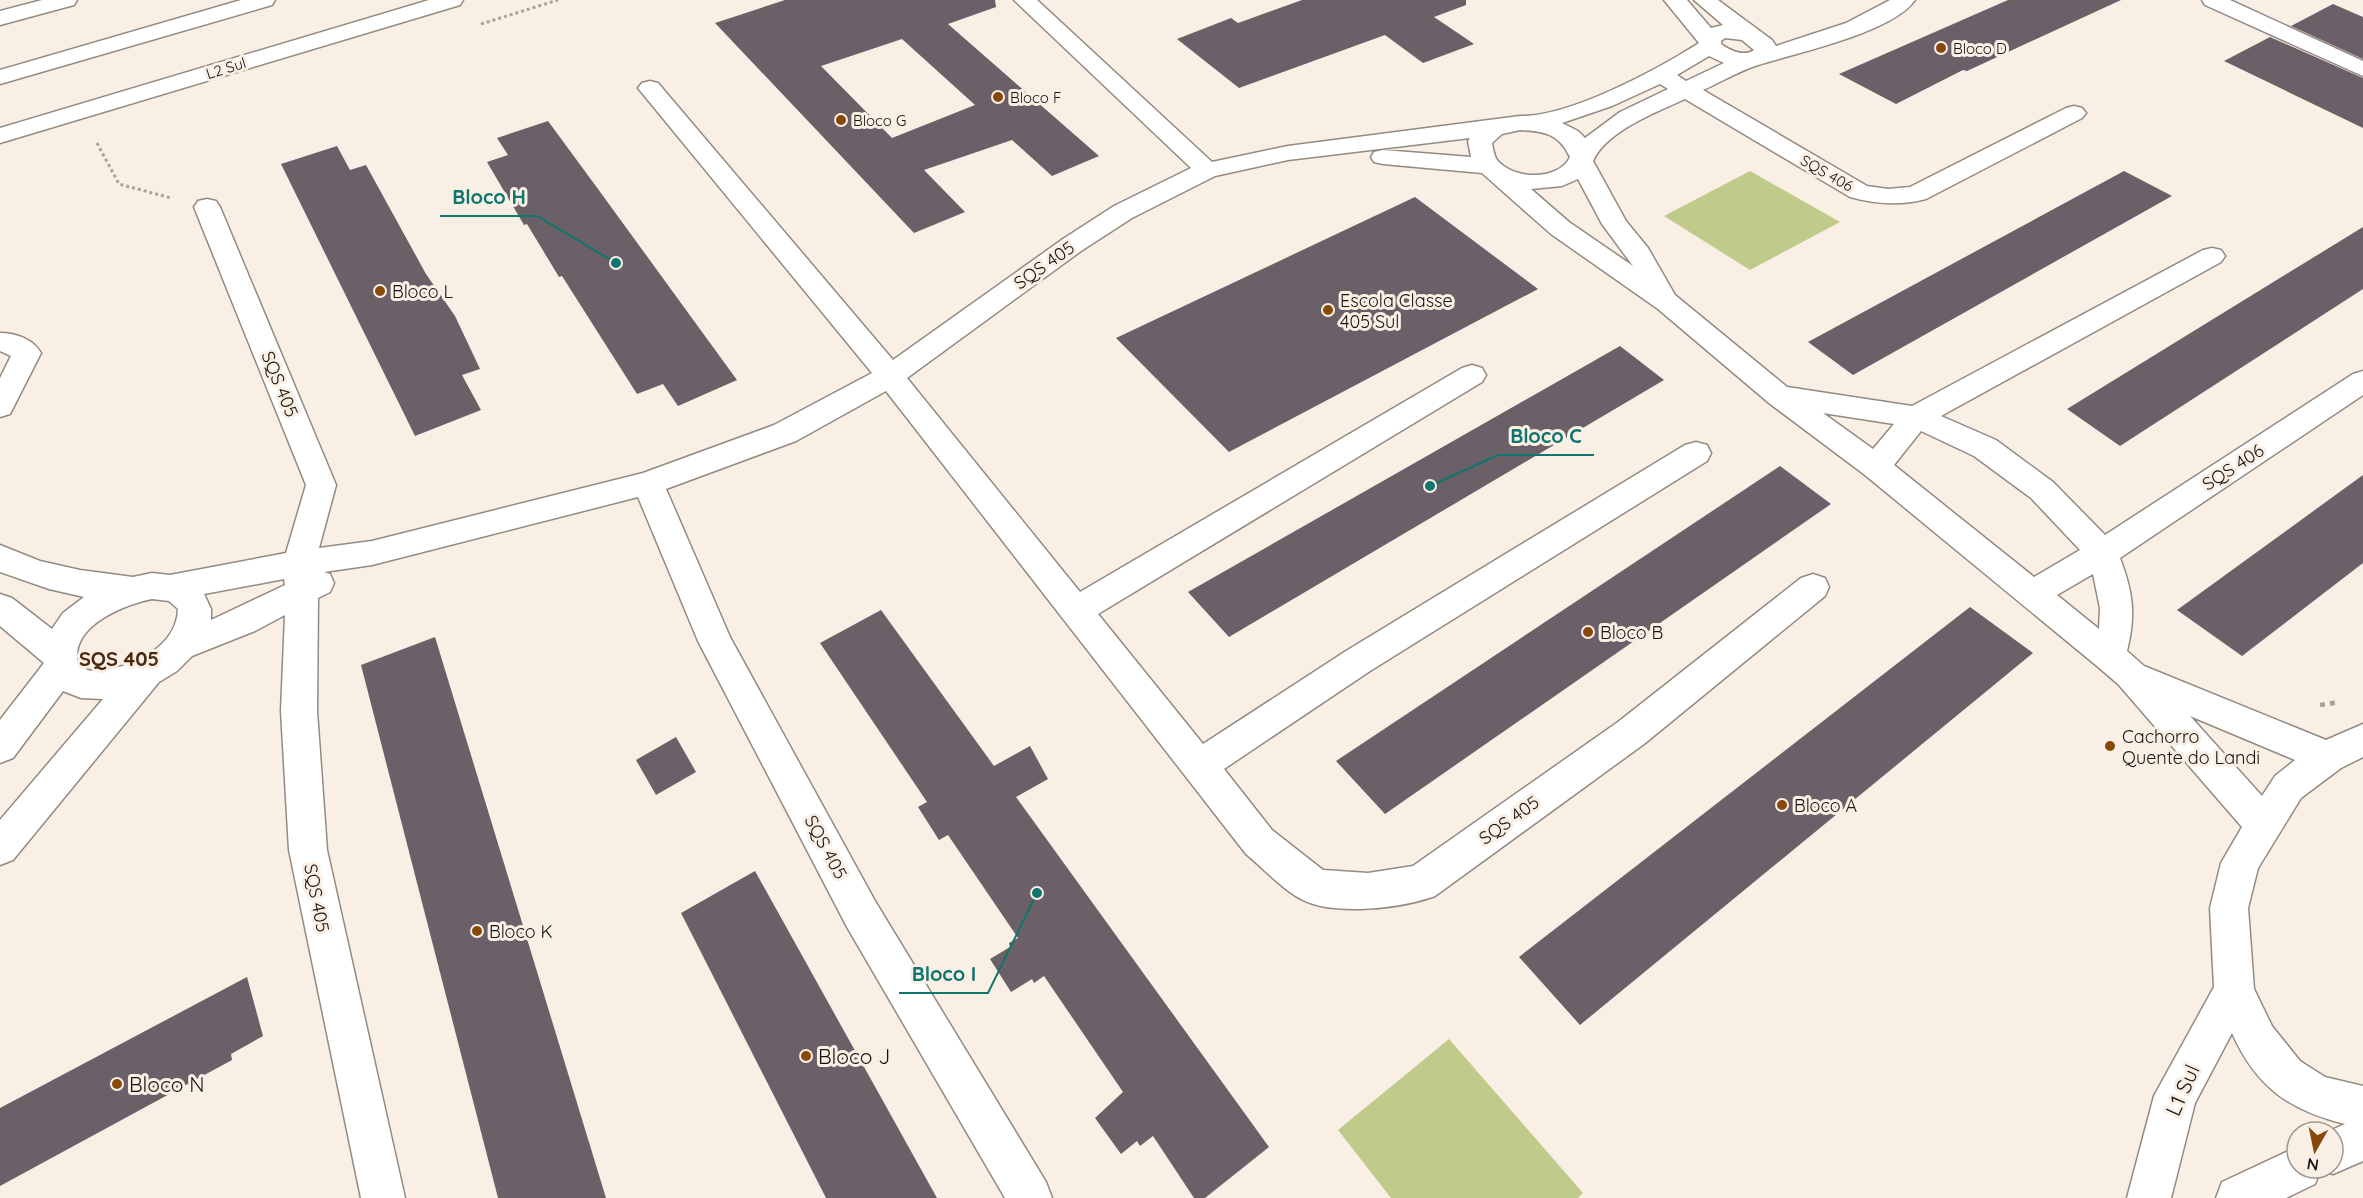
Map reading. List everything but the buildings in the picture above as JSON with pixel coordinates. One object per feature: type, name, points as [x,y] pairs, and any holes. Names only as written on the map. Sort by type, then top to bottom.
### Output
[{"type":"street","points":[[0,18],[66,0]]},
{"type":"street","points":[[0,77],[264,0]]},
{"type":"street","name":"L2 Sul","points":[[0,136],[452,0]]},
{"type":"street","points":[[1025,0],[1207,170]]},
{"type":"street","points":[[1675,0],[1710,43],[1727,57],[1756,58],[1766,51],[1764,45],[1705,0]]},
{"type":"street","points":[[1494,170],[1512,179],[1543,183],[1569,177],[1578,171],[1583,159],[1599,136],[1628,117],[1756,58],[1876,19],[1904,0]]},
{"type":"street","points":[[2213,0],[2363,69]]},
{"type":"street","points":[[1534,123],[1589,107],[1662,76],[1710,43],[1715,34],[1724,31],[1750,35],[1839,32]]},
{"type":"street","name":"SQS 406","points":[[1662,76],[1859,192],[1896,198],[1917,195],[2074,113]]},
{"type":"street","name":"SQS 405","points":[[650,88],[890,376],[1259,842],[1315,887],[1368,891],[1421,883],[1631,733],[1813,587]]},
{"type":"street","points":[[1668,303],[1639,254],[1615,224],[1572,138],[1548,126],[1513,123],[1494,128],[1480,141],[1479,150],[1482,158],[1560,228],[1668,303],[1779,396],[1876,467],[2119,665],[2264,825]]},
{"type":"street","name":"SQS 405","points":[[170,588],[301,577],[372,553],[557,508],[648,483],[721,458],[785,433],[890,376],[1089,234],[1123,212],[1207,170],[1288,153],[1494,128]]},
{"type":"street","name":"SQS 405","points":[[1288,153],[1393,157],[1494,170]]},
{"type":"street","name":"SQS 405","points":[[207,207],[321,485],[301,577],[299,711],[308,850],[383,1198]]},
{"type":"street","points":[[1876,467],[1916,417],[2212,256]]},
{"type":"street","points":[[0,342],[9,342],[27,353],[0,407]]},
{"type":"street","points":[[1075,611],[1472,375]]},
{"type":"street","name":"SQS 406","points":[[2033,593],[2102,553],[2363,381]]},
{"type":"street","points":[[1779,396],[1916,417],[1985,448],[2042,490],[2102,553],[2112,580],[2117,608],[2119,665]]},
{"type":"street","points":[[1199,766],[1358,661],[1696,453]]},
{"type":"street","name":"SQS 405","points":[[648,483],[720,651],[861,914],[1030,1198]]},
{"type":"street","points":[[0,558],[29,572],[71,582],[132,590]]},
{"type":"street","name":"SQS 405","points":[[181,646],[243,621],[301,577]]},
{"type":"street","points":[[0,608],[59,661],[69,679],[84,684],[104,686],[147,673],[166,661],[181,646],[191,630],[195,616],[193,603],[184,593],[170,588],[152,586],[111,597],[91,609],[75,623],[64,639],[59,661],[0,747]]},
{"type":"street","points":[[2119,665],[2260,731],[2328,757]]},
{"type":"street","points":[[0,848],[147,673]]},
{"type":"street","points":[[2363,739],[2328,757],[2288,787],[2240,863],[2229,908],[2234,990],[2257,1041],[2285,1076],[2317,1096],[2363,1107]]},
{"type":"street","name":"L1 Sul","points":[[2150,1198],[2175,1096],[2234,990]]},
{"type":"street","points":[[2345,1146],[2363,1138]]},
{"type":"street","points":[[2238,1198],[2285,1175]]},
{"type":"path","points":[[96,142],[119,184],[207,207]]},
{"type":"path","points":[[2312,707],[2340,702]]},
{"type":"green space","points":[[1750,171],[1840,222],[1750,270],[1664,216]]},
{"type":"green space","points":[[1449,1039],[1583,1193],[1578,1198],[1391,1198],[1338,1130]]},
{"type":"place","name":"Bloco D","points":[[1941,48]]},
{"type":"place","name":"Bloco F","points":[[998,97]]},
{"type":"place","name":"Bloco G","points":[[841,120]]},
{"type":"place","name":"Bloco H","points":[[616,263]]},
{"type":"place","name":"Bloco L","points":[[380,291]]},
{"type":"place","name":"Escola Classe 405 Sul","points":[[1328,310]]},
{"type":"place","name":"Bloco C","points":[[1430,486]]},
{"type":"place","name":"Bloco B","points":[[1588,632]]},
{"type":"place","name":"Cachorro Quente do Landi","points":[[2110,746]]},
{"type":"place","name":"Bloco A","points":[[1782,805]]},
{"type":"place","name":"Bloco I","points":[[1037,893]]},
{"type":"place","name":"Bloco K","points":[[477,931]]},
{"type":"place","name":"Bloco J","points":[[806,1056]]},
{"type":"place","name":"Bloco N","points":[[117,1084]]},
{"type":"district","name":"SQS 405","points":[[119,658]]}]
